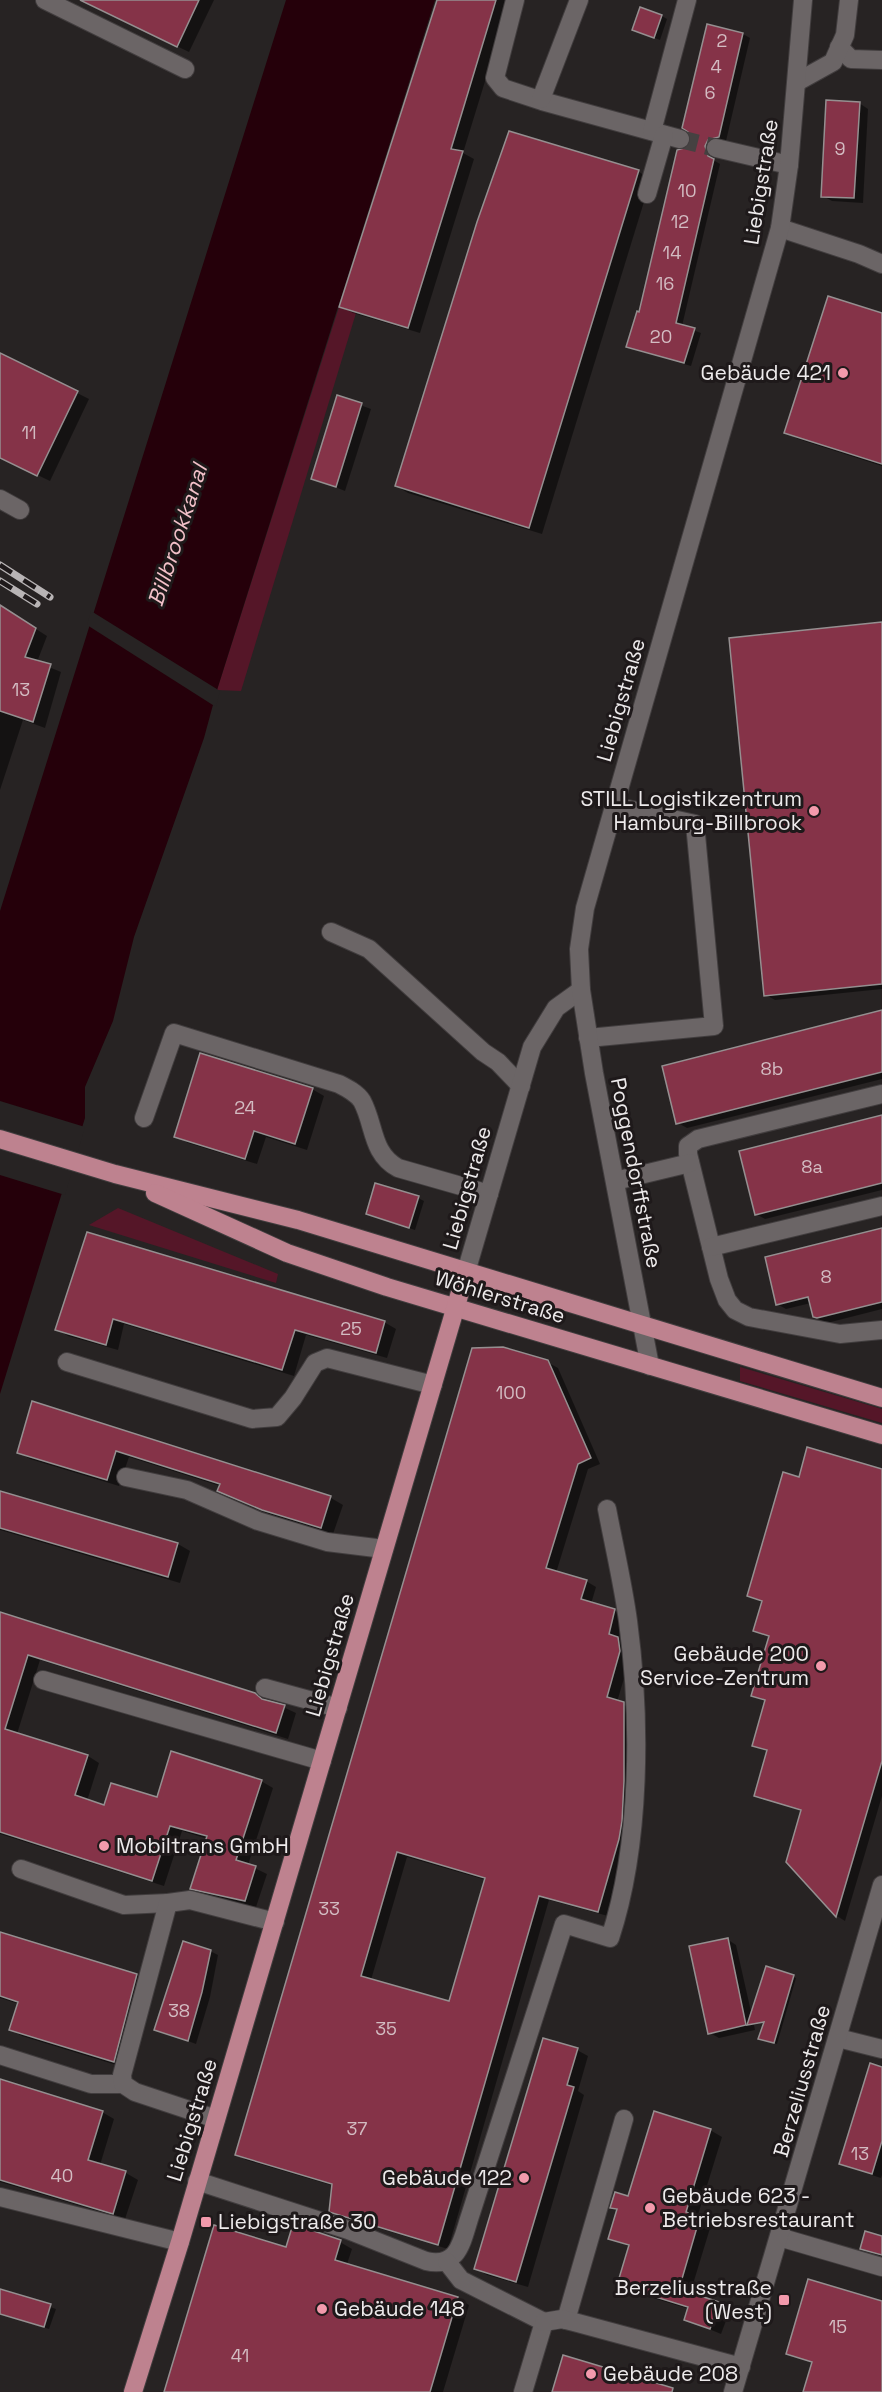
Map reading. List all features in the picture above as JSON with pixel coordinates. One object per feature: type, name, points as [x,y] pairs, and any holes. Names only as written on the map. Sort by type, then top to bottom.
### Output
[{"type":"main road","name":"Wöhlerstraße","points":[[0,1139],[115,1174],[298,1220],[882,1398]]},
{"type":"main road","name":"Wöhlerstraße","points":[[115,1174],[286,1253],[456,1307],[882,1435]]},
{"type":"main road","name":"Liebigstraße","points":[[133,2392],[180,2242],[466,1272]]},
{"type":"street","points":[[45,0],[185,69]]},
{"type":"street","points":[[515,0],[495,78],[503,88],[665,135]]},
{"type":"street","points":[[541,99],[579,0]]},
{"type":"street","points":[[647,194],[665,135],[687,0]]},
{"type":"street","name":"Liebigstraße","points":[[466,1272],[532,1047],[556,1008],[580,990],[579,949],[585,908],[780,228],[789,165],[803,0]]},
{"type":"street","points":[[797,82],[833,62],[845,36],[849,0]]},
{"type":"street","points":[[839,48],[851,60],[882,60]]},
{"type":"street","points":[[716,148],[789,165]]},
{"type":"street","points":[[780,228],[882,264]]},
{"type":"street","points":[[0,499],[20,510]]},
{"type":"street","points":[[588,1038],[714,1026],[695,824],[614,806]]},
{"type":"street","points":[[332,932],[369,950],[483,1052],[498,1062],[521,1086]]},
{"type":"street","name":"Poggendorffstraße","points":[[580,990],[650,1366]]},
{"type":"street","points":[[144,1118],[174,1033],[345,1087],[362,1101],[382,1155],[389,1163],[398,1168],[489,1194]]},
{"type":"street","points":[[882,1094],[698,1139],[688,1146],[690,1163],[719,1279],[727,1300],[742,1316],[840,1334],[882,1330]]},
{"type":"street","points":[[615,1181],[690,1163]]},
{"type":"street","points":[[711,1247],[882,1206]]},
{"type":"street","points":[[67,1362],[252,1419],[278,1417],[315,1363],[327,1358],[433,1384]]},
{"type":"street","points":[[126,1477],[187,1490],[258,1521],[327,1542],[384,1549]]},
{"type":"street","points":[[197,2181],[348,2229],[426,2261],[437,2264],[447,2262],[455,2255],[564,1924],[610,1938],[617,1917],[632,1825],[635,1774],[634,1675],[628,1620],[607,1509]]},
{"type":"street","points":[[43,1680],[322,1761]]},
{"type":"street","points":[[266,1688],[338,1708]]},
{"type":"street","points":[[21,1869],[124,1905],[190,1900],[275,1922]]},
{"type":"street","name":"Berzeliusstraße","points":[[733,2392],[882,1885]]},
{"type":"street","points":[[123,2084],[122,2075],[168,1903]]},
{"type":"street","points":[[838,2038],[882,2049]]},
{"type":"street","points":[[0,2055],[91,2084],[123,2084],[135,2092],[216,2119]]},
{"type":"street","points":[[566,2320],[624,2119]]},
{"type":"street","points":[[0,2197],[180,2242]]},
{"type":"street","points":[[779,2237],[882,2266]]},
{"type":"street","points":[[447,2262],[461,2280],[544,2322],[566,2320],[741,2367]]},
{"type":"street","points":[[523,2392],[544,2322]]},
{"type":"shaded area","points":[[339,307],[356,313],[241,691],[217,690]]},
{"type":"shaded area","points":[[118,1208],[278,1274],[276,1283],[89,1225]]},
{"type":"shaded area","points":[[740,1367],[882,1409],[882,1423],[740,1381]]},
{"type":"water","name":"Billbrookkanal","points":[[286,0],[435,0],[217,690],[204,738],[134,937],[113,1021],[85,1087],[85,1118],[0,1394],[0,911]]},
{"type":"pier","points":[[91,611],[220,691],[216,707],[87,625]]},
{"type":"pier","points":[[0,1101],[85,1127],[65,1195],[0,1175]]},
{"type":"building","points":[[80,0],[199,0],[177,47]]},
{"type":"building","points":[[437,0],[496,0],[451,149],[463,151],[408,328],[339,307]]},
{"type":"building","points":[[640,7],[662,15],[654,38],[632,30]]},
{"type":"building","points":[[707,24],[743,33],[719,137],[708,140],[705,146],[708,156],[714,159],[676,323],[695,328],[684,363],[626,347],[637,311],[639,312],[677,150],[687,147],[691,141],[688,132],[682,128]]},
{"type":"building","points":[[826,100],[860,102],[854,198],[821,197]]},
{"type":"building","points":[[509,131],[639,170],[529,528],[395,486],[477,222]]},
{"type":"building","name":"Gebäude 421","points":[[828,296],[882,313],[882,464],[784,433]]},
{"type":"building","points":[[0,353],[78,391],[37,476],[0,458]]},
{"type":"building","points":[[337,395],[362,403],[336,487],[311,479]]},
{"type":"building","points":[[0,605],[36,628],[25,657],[51,664],[33,722],[0,711]]},
{"type":"building","name":"STILL Logistikzentrum Hamburg-Billbrook","points":[[882,622],[882,984],[764,996],[729,638]]},
{"type":"building","points":[[882,1010],[882,1072],[676,1124],[662,1066]]},
{"type":"building","points":[[200,1053],[313,1088],[295,1144],[254,1131],[245,1159],[174,1137]]},
{"type":"building","points":[[882,1115],[882,1183],[755,1215],[739,1151]]},
{"type":"building","points":[[375,1183],[419,1196],[409,1228],[366,1214]]},
{"type":"building","points":[[882,1228],[882,1302],[817,1318],[813,1317],[808,1297],[776,1305],[765,1257]]},
{"type":"building","points":[[87,1232],[385,1321],[376,1353],[295,1330],[282,1370],[113,1319],[106,1345],[55,1330]]},
{"type":"building","points":[[503,1347],[548,1360],[591,1458],[578,1464],[546,1568],[587,1580],[581,1599],[615,1609],[609,1634],[618,1637],[620,1651],[607,1697],[624,1702],[624,1781],[619,1839],[598,1912],[539,1896],[438,2245],[329,2212],[332,2184],[235,2155],[472,1348]],"holes":[[[397,1852],[485,1878],[449,2001],[361,1976]]]},
{"type":"building","points":[[32,1401],[331,1496],[321,1528],[262,1510],[217,1491],[220,1484],[116,1451],[107,1480],[17,1453]]},
{"type":"building","name":"Gebäude 200 Service-Zentrum","points":[[807,1447],[882,1469],[882,1761],[836,1917],[786,1862],[801,1810],[754,1796],[767,1750],[752,1746],[765,1700],[751,1696],[769,1636],[753,1631],[762,1601],[747,1596],[783,1472],[799,1477]]},
{"type":"building","points":[[0,1491],[178,1543],[168,1577],[0,1528]]},
{"type":"building","points":[[0,1612],[255,1693],[262,1699],[285,1705],[276,1733],[28,1655],[5,1729],[88,1755],[75,1795],[104,1805],[111,1783],[157,1797],[171,1751],[262,1780],[236,1860],[256,1866],[245,1901],[190,1889],[207,1836],[170,1826],[152,1881],[0,1832]]},
{"type":"building","points":[[0,1932],[137,1974],[114,2062],[9,2030],[18,2002],[0,1996]]},
{"type":"building","points":[[728,1938],[746,2025],[708,2034],[689,1946]]},
{"type":"building","points":[[183,1941],[211,1950],[188,2041],[154,2030]]},
{"type":"building","points":[[766,1966],[794,1975],[774,2043],[758,2039],[764,2022],[747,2025]]},
{"type":"building","name":"Gebäude 122","points":[[543,2038],[578,2048],[567,2085],[574,2087],[516,2282],[474,2269]]},
{"type":"building","points":[[870,2063],[882,2067],[882,2141],[872,2174],[839,2164]]},
{"type":"building","points":[[0,2079],[103,2111],[88,2160],[126,2171],[113,2214],[0,2180]]},
{"type":"building","name":"Gebäude 623 - Betriebsrestaurant","points":[[654,2111],[711,2129],[686,2212],[700,2217],[679,2289],[719,2302],[710,2329],[684,2320],[688,2307],[617,2285],[629,2245],[608,2239],[617,2209],[610,2208],[615,2192],[628,2196]]},
{"type":"building","name":"Gebäude 148","points":[[293,2224],[341,2240],[335,2260],[458,2297],[430,2392],[164,2392],[214,2225],[286,2247]]},
{"type":"building","points":[[865,2231],[882,2236],[882,2255],[860,2249]]},
{"type":"building","points":[[808,2279],[882,2301],[882,2392],[803,2392],[812,2362],[786,2354]]},
{"type":"building","points":[[0,2289],[51,2304],[44,2327],[0,2314]]},
{"type":"building","name":"Gebäude 208","points":[[563,2355],[673,2388],[672,2392],[552,2392]]},
{"type":"tunnel","points":[[680,139],[716,148]]},
{"type":"railway","points":[[0,565],[50,597]]},
{"type":"railway","points":[[0,581],[37,604]]},
{"type":"place","name":"Gebäude 421","points":[[843,373]]},
{"type":"place","name":"STILL Logistikzentrum Hamburg-Billbrook","points":[[814,811]]},
{"type":"place","name":"Gebäude 200 Service-Zentrum","points":[[821,1666]]},
{"type":"place","name":"Mobiltrans GmbH","points":[[104,1846]]},
{"type":"place","name":"Gebäude 122","points":[[524,2178]]},
{"type":"place","name":"Gebäude 623 - Betriebsrestaurant","points":[[650,2208]]},
{"type":"place","name":"Liebigstraße 30","points":[[206,2222]]},
{"type":"place","name":"Berzeliusstraße (West)","points":[[784,2300]]},
{"type":"place","name":"Gebäude 148","points":[[322,2309]]},
{"type":"place","name":"Gebäude 208","points":[[591,2374]]}]
